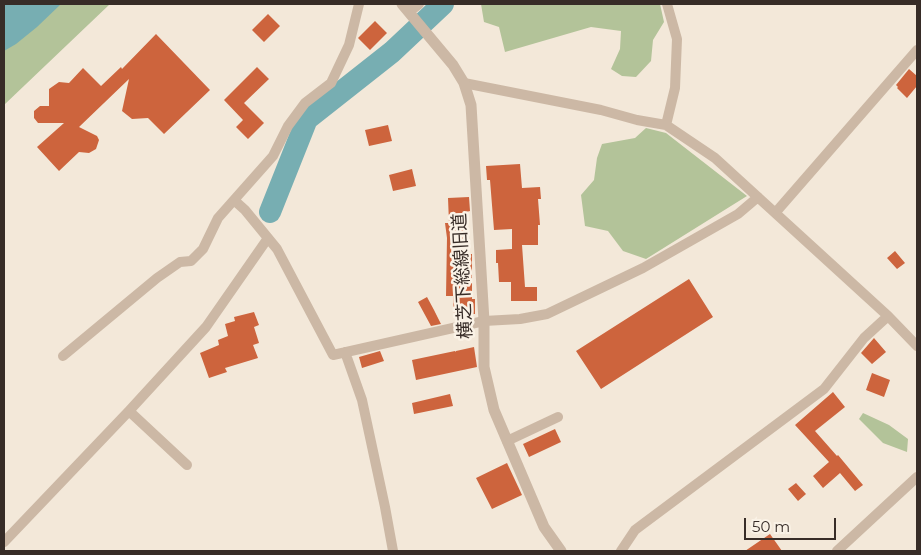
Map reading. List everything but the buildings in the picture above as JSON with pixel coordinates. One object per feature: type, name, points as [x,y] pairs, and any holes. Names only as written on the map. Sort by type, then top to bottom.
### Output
[{"type":"street","points":[[63,356],[156,278],[180,262],[191,261],[203,249],[218,218],[274,156],[288,126],[305,103],[331,83],[349,45],[359,4]]},
{"type":"street","points":[[406,8],[419,4]]},
{"type":"street","points":[[666,125],[675,88],[677,39],[667,4]]},
{"type":"street","name":"横芝下総線旧道","points":[[406,8],[453,65],[464,83],[471,105],[484,320],[484,367],[494,410],[507,441],[544,527],[562,551]]},
{"type":"street","points":[[776,212],[917,50]]},
{"type":"street","points":[[464,83],[666,125],[715,158],[888,316],[917,346]]},
{"type":"street","points":[[235,201],[245,210],[277,249],[333,355],[484,320],[520,319],[547,314],[643,268],[738,214],[758,197]]},
{"type":"street","points":[[4,542],[206,327],[268,238]]},
{"type":"street","points":[[621,551],[635,530],[824,389],[864,338],[888,316]]},
{"type":"street","points":[[345,352],[362,400],[392,551]]},
{"type":"street","points":[[129,411],[187,466]]},
{"type":"street","points":[[507,441],[558,417]]},
{"type":"street","points":[[838,551],[916,481]]},
{"type":"green space","points":[[4,4],[110,4],[4,105]]},
{"type":"green space","points":[[481,4],[660,4],[664,22],[653,40],[651,61],[636,77],[622,76],[611,69],[620,49],[621,31],[591,27],[505,52],[499,27],[484,22]]},
{"type":"green space","points":[[646,128],[666,133],[747,196],[646,259],[623,251],[608,231],[585,226],[581,195],[594,180],[597,158],[602,144],[635,138]]},
{"type":"green space","points":[[863,413],[889,425],[908,439],[907,452],[883,443],[859,419]]},
{"type":"water","points":[[4,4],[61,4],[37,27],[4,51]]},
{"type":"waterway","points":[[270,212],[307,119],[392,52],[443,4]]}]
